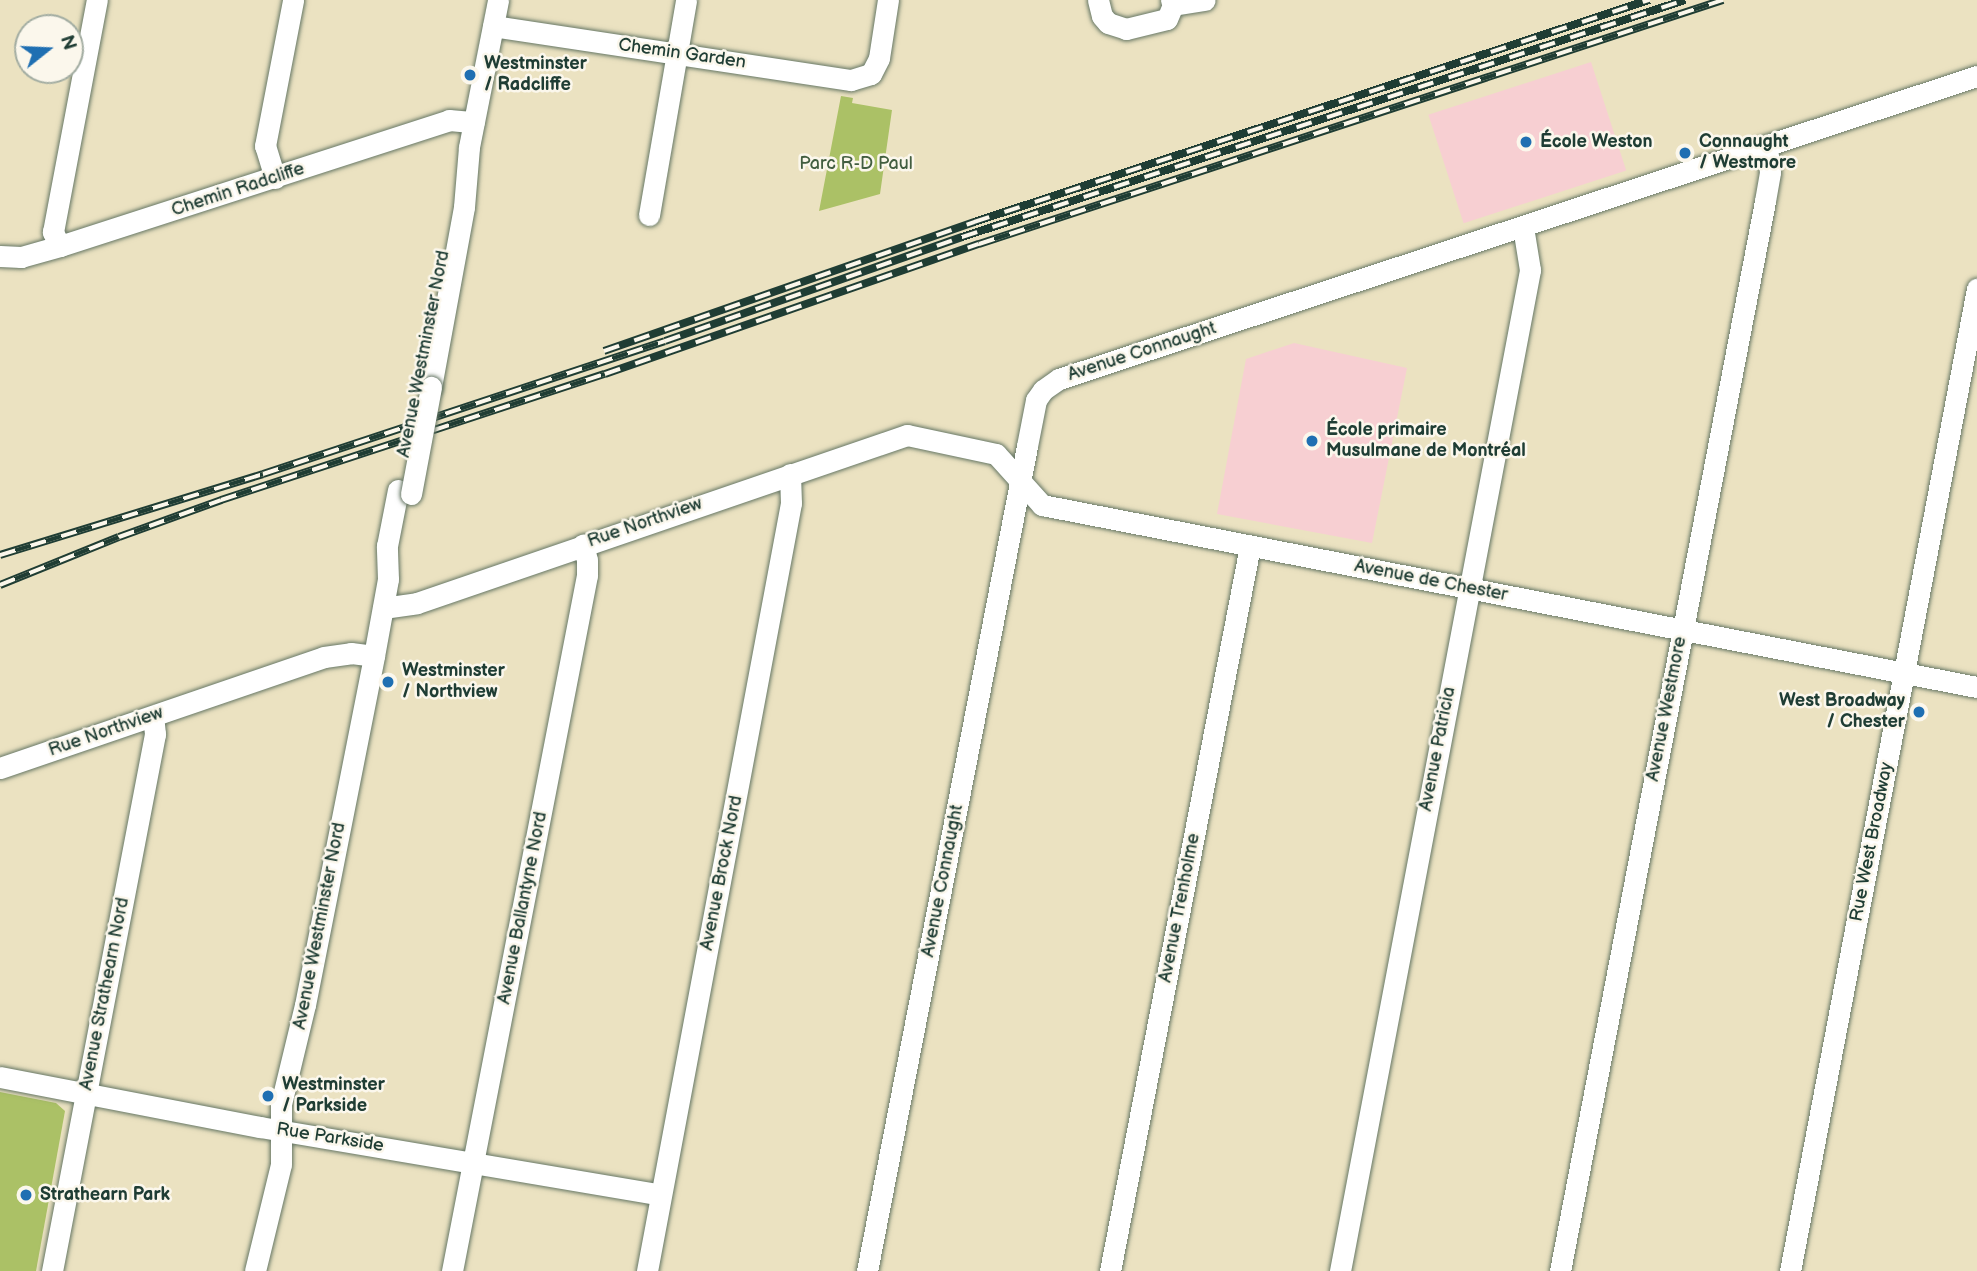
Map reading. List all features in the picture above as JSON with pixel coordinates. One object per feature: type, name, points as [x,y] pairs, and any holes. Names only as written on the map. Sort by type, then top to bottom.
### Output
[{"type":"street","points":[[60,246],[53,232],[97,0]]},
{"type":"street","points":[[275,178],[265,146],[293,0]]},
{"type":"street","name":"Avenue Westminster Nord","points":[[255,1271],[280,1171],[281,1104],[285,1083],[305,1005],[383,608],[388,579],[387,546],[404,492],[453,204],[465,173],[498,0]]},
{"type":"street","points":[[649,215],[686,0]]},
{"type":"street","name":"Chemin Garden","points":[[493,26],[852,79],[871,74],[879,58],[888,0]]},
{"type":"street","points":[[1098,0],[1102,16],[1108,23],[1126,29],[1159,23],[1171,14],[1172,3],[1205,0]]},
{"type":"street","name":"Avenue Connaught","points":[[867,1271],[1037,400],[1052,383],[1977,76]]},
{"type":"street","name":"Chemin Radcliffe","points":[[0,256],[21,257],[60,246],[449,120],[474,122]]},
{"type":"street","name":"Avenue Westmore","points":[[1560,1271],[1768,185],[1770,172],[1767,147]]},
{"type":"street","name":"Avenue Patricia","points":[[1340,1271],[1530,270],[1523,227]]},
{"type":"street","name":"Rue West Broadway","points":[[1790,1271],[1977,289]]},
{"type":"street","name":"Avenue de Chester","points":[[907,435],[996,454],[1042,505],[1977,687]]},
{"type":"street","name":"Rue Northview","points":[[383,608],[417,603],[907,435]]},
{"type":"street","name":"Avenue Brock Nord","points":[[647,1271],[792,503],[790,474]]},
{"type":"street","name":"Avenue Ballantyne Nord","points":[[452,1271],[586,575],[587,561],[583,545]]},
{"type":"street","name":"Avenue Trenholme","points":[[1110,1271],[1250,546]]},
{"type":"street","name":"Rue Northview","points":[[0,768],[332,655],[374,656]]},
{"type":"street","name":"Avenue Strathearn Nord","points":[[52,1271],[155,734],[152,716]]},
{"type":"street","name":"Rue Parkside","points":[[0,1077],[282,1130],[660,1195]]},
{"type":"shaded area","name":"École Weston","points":[[1591,62],[1626,170],[1464,223],[1428,115]]},
{"type":"shaded area","name":"École primaire Musulmane de Montréal","points":[[1294,343],[1407,368],[1372,543],[1217,514],[1246,359]]},
{"type":"green space","name":"Parc R-D Paul","points":[[841,96],[853,98],[852,103],[892,110],[880,194],[819,211]]},
{"type":"green space","name":"Strathearn Park","points":[[0,1092],[56,1103],[65,1111],[36,1271],[0,1271]]},
{"type":"railway","points":[[604,351],[974,222],[1649,0]]},
{"type":"railway","points":[[0,555],[263,474],[665,341],[962,237],[1685,0]]},
{"type":"railway","points":[[0,585],[221,500],[605,374],[979,244],[1723,0]]},
{"type":"place","name":"Westminster / Radcliffe","points":[[470,75]]},
{"type":"place","name":"École Weston","points":[[1526,142]]},
{"type":"place","name":"Connaught / Westmore","points":[[1685,153]]},
{"type":"place","name":"École primaire Musulmane de Montréal","points":[[1312,441]]},
{"type":"place","name":"Westminster / Northview","points":[[388,682]]},
{"type":"place","name":"West Broadway / Chester","points":[[1919,712]]},
{"type":"place","name":"Westminster / Parkside","points":[[268,1096]]},
{"type":"place","name":"Strathearn Park","points":[[26,1195]]}]
